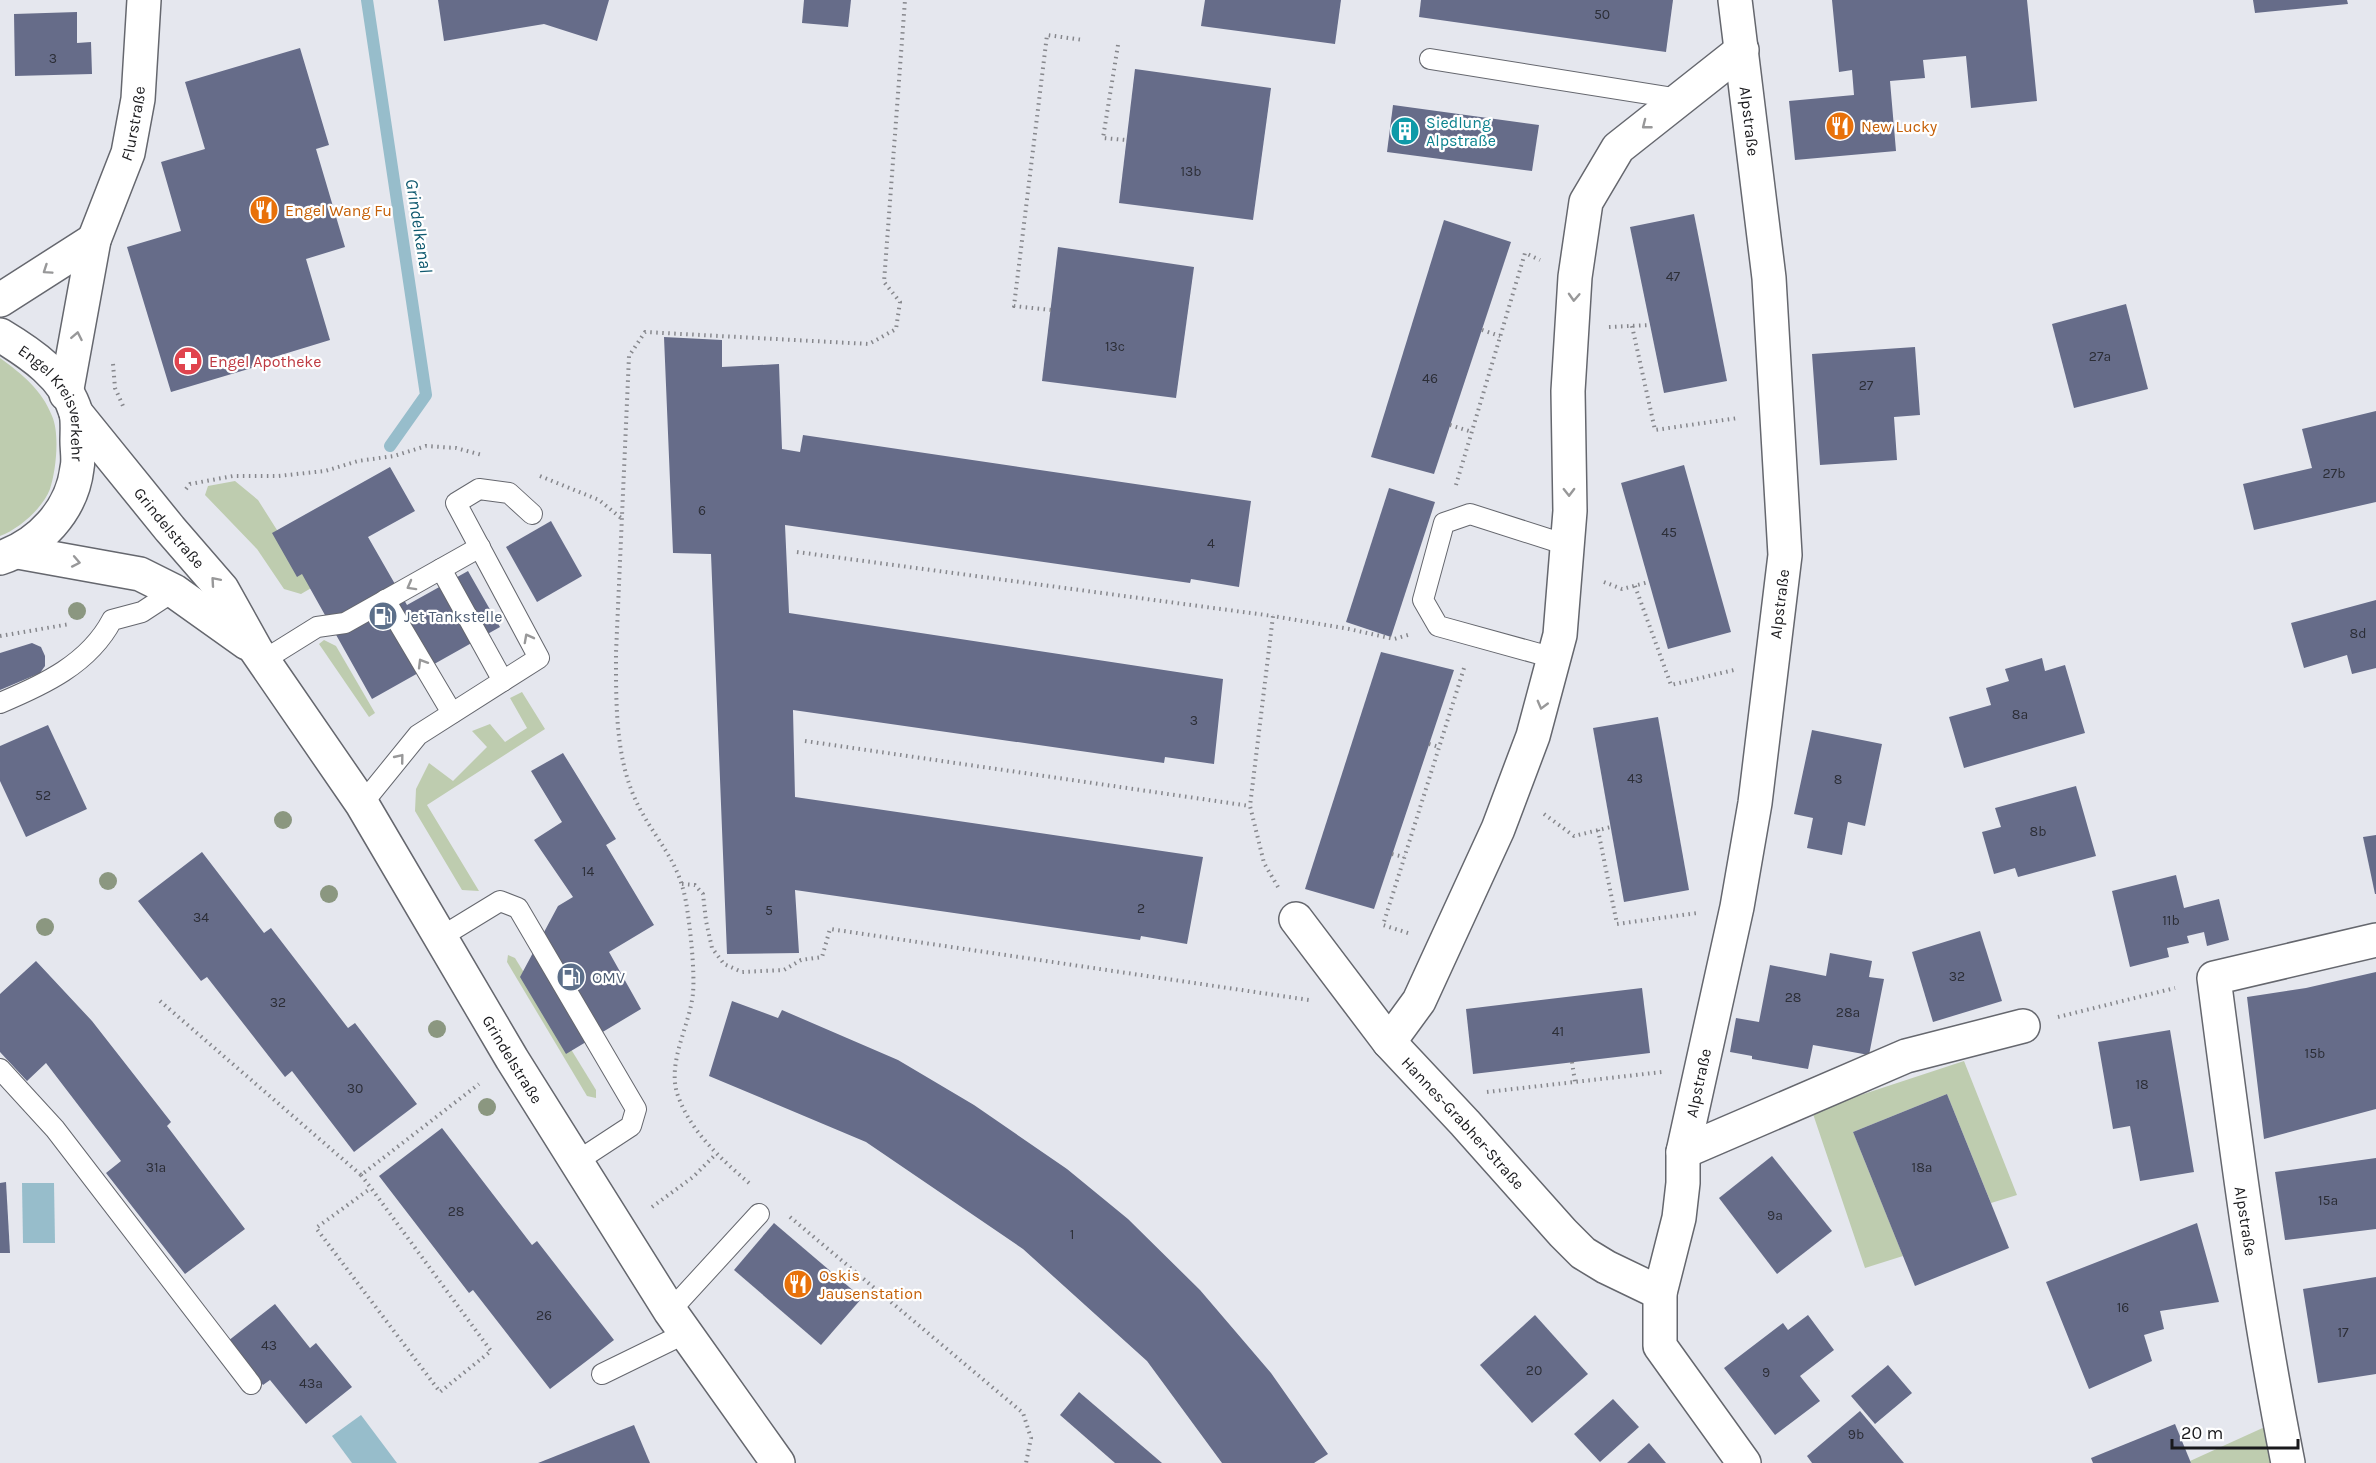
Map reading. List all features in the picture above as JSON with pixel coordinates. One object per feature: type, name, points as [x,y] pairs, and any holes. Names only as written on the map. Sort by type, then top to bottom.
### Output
[{"type":"street","name":"Flurstraße","points":[[71,404],[94,240],[128,153],[138,99],[144,0]]},
{"type":"street","name":"Alpstraße","points":[[1735,0],[1769,278],[1785,555],[1755,803],[1737,907],[1683,1152],[1683,1183],[1678,1218],[1660,1293],[1660,1346],[1744,1463]]},
{"type":"street","points":[[1389,1042],[1419,1001],[1446,945],[1512,792],[1533,736],[1560,635],[1570,511],[1568,391],[1575,277],[1586,202],[1618,148],[1742,50]]},
{"type":"street","points":[[0,300],[94,240]]},
{"type":"street","name":"Engel Kreisverkehr","points":[[0,335],[28,352],[50,371],[71,404],[77,469],[68,499],[49,529],[9,555]]},
{"type":"street","name":"Grindelstraße","points":[[71,404],[170,529],[222,589],[260,655],[362,804],[512,1059],[576,1162],[678,1322],[778,1463]]},
{"type":"street","name":"Grindelstraße","points":[[9,555],[140,574],[174,591],[260,655]]},
{"type":"street","name":"Hannes-Grabher-Straße","points":[[1296,919],[1389,1042],[1563,1233],[1583,1253],[1606,1268],[1660,1293]]},
{"type":"street","points":[[2214,978],[2376,940]]},
{"type":"street","name":"Alpstraße","points":[[2214,978],[2241,1190],[2267,1359],[2288,1463]]},
{"type":"street","name":"Alpstraße","points":[[1683,1152],[1906,1056],[2023,1026]]},
{"type":"lane","points":[[1430,59],[1680,99]]},
{"type":"lane","points":[[362,804],[418,735],[538,658],[456,503],[479,489],[509,493],[532,514]]},
{"type":"lane","points":[[1554,658],[1438,626],[1423,600],[1444,523],[1470,514],[1566,556]]},
{"type":"lane","points":[[260,655],[317,627],[345,623],[480,547]]},
{"type":"lane","points":[[441,569],[502,681]]},
{"type":"lane","points":[[0,703],[69,669],[102,638],[112,621],[142,612],[174,591]]},
{"type":"lane","points":[[385,600],[452,713]]},
{"type":"lane","points":[[441,937],[501,901],[518,908],[636,1109],[631,1126],[576,1162]]},
{"type":"lane","points":[[0,1069],[55,1130],[251,1384]]},
{"type":"lane","points":[[602,1374],[678,1322],[759,1214]]},
{"type":"path","points":[[751,1185],[715,1155],[677,1095],[676,1074],[682,1037],[693,994],[686,902],[678,870],[639,808],[621,749],[616,701],[628,356],[645,332],[869,344],[896,329],[900,302],[884,282],[905,0]]},
{"type":"path","points":[[1051,310],[1014,306],[1047,35],[1083,40]]},
{"type":"path","points":[[1118,45],[1103,138],[1126,140]]},
{"type":"path","points":[[1444,523],[1525,253],[1575,277]]},
{"type":"path","points":[[1632,326],[1655,430],[1777,412]]},
{"type":"path","points":[[1482,330],[1500,336]]},
{"type":"path","points":[[112,353],[115,388],[125,409]]},
{"type":"path","points":[[1450,426],[1472,432]]},
{"type":"path","points":[[182,496],[190,484],[233,476],[278,476],[325,471],[394,456],[426,446],[456,448],[491,458]]},
{"type":"path","points":[[534,474],[599,500],[621,519]]},
{"type":"path","points":[[797,552],[1273,616],[1349,628],[1394,639],[1438,626]]},
{"type":"path","points":[[1566,556],[1622,589],[1649,582]]},
{"type":"path","points":[[1635,586],[1671,685],[1772,661]]},
{"type":"path","points":[[1273,616],[1250,806],[1264,863],[1296,919]]},
{"type":"path","points":[[0,636],[57,625],[112,621]]},
{"type":"path","points":[[1446,945],[1383,925],[1474,635]]},
{"type":"path","points":[[805,741],[1250,806]]},
{"type":"path","points":[[1429,744],[1439,747]]},
{"type":"path","points":[[1512,792],[1574,836],[1611,827]]},
{"type":"path","points":[[1598,830],[1617,924],[1737,907]]},
{"type":"path","points":[[1392,854],[1404,857]]},
{"type":"path","points":[[682,884],[695,885],[704,894],[706,921],[712,948],[724,964],[742,972],[784,969],[801,960],[822,957],[830,929],[1323,1002],[1356,999]]},
{"type":"path","points":[[2023,1026],[2214,978]]},
{"type":"path","points":[[160,1001],[361,1175],[371,1188],[491,1351],[440,1392],[316,1228],[371,1188]]},
{"type":"path","points":[[1572,1062],[1575,1082]]},
{"type":"path","points":[[1441,1097],[1701,1068]]},
{"type":"path","points":[[361,1175],[479,1084]]},
{"type":"path","points":[[651,1207],[693,1177],[715,1155]]},
{"type":"path","points":[[788,1215],[1023,1413],[1031,1438],[1026,1463]]},
{"type":"green space","points":[[0,358],[43,398],[52,416],[56,432],[56,452],[54,473],[47,496],[30,517],[0,536]]},
{"type":"green space","points":[[235,481],[258,500],[313,587],[301,594],[284,589],[257,549],[205,495],[208,486]]},
{"type":"green space","points":[[324,640],[336,646],[375,713],[369,717],[319,644]]},
{"type":"green space","points":[[522,692],[545,729],[427,805],[479,891],[462,890],[415,811],[416,789],[429,763],[453,781],[487,747],[472,731],[490,724],[505,742],[527,728],[510,698]]},
{"type":"green space","points":[[508,955],[515,958],[596,1090],[596,1098],[587,1096],[507,962]]},
{"type":"green space","points":[[1964,1061],[2017,1195],[1991,1203],[1947,1094],[1853,1132],[1903,1256],[1865,1268],[1812,1111]]},
{"type":"green space","points":[[2267,1426],[2273,1463],[2191,1463],[2190,1461]]},
{"type":"water","points":[[22,1183],[54,1183],[55,1243],[23,1243]]},
{"type":"water","points":[[361,1415],[397,1463],[352,1463],[332,1436]]},
{"type":"building","points":[[438,0],[609,0],[597,41],[544,24],[444,41]]},
{"type":"building","points":[[804,0],[851,0],[848,27],[802,23]]},
{"type":"building","points":[[1205,0],[1341,0],[1335,44],[1201,26]]},
{"type":"building","points":[[1421,0],[1673,0],[1666,52],[1419,17]]},
{"type":"building","points":[[1832,0],[2027,0],[2037,101],[1971,108],[1966,56],[1923,60],[1925,78],[1890,81],[1896,151],[1795,160],[1789,101],[1854,95],[1852,70],[1839,72]]},
{"type":"building","points":[[2253,0],[2347,0],[2348,4],[2255,13]]},
{"type":"building","points":[[77,12],[77,43],[91,42],[92,74],[15,76],[14,14]]},
{"type":"building","points":[[300,48],[329,145],[316,149],[345,247],[306,259],[330,340],[271,358],[272,362],[171,392],[127,247],[181,231],[161,162],[205,149],[185,82]]},
{"type":"building","points":[[1135,69],[1271,88],[1253,220],[1119,203]]},
{"type":"building","points":[[1393,105],[1539,125],[1532,171],[1387,152]]},
{"type":"building","points":[[1694,214],[1727,381],[1664,393],[1630,227]]},
{"type":"building","points":[[1444,220],[1511,242],[1434,474],[1371,457]]},
{"type":"building","points":[[1058,247],[1194,267],[1176,398],[1042,381]]},
{"type":"building","points":[[2126,304],[2148,389],[2074,408],[2052,324]]},
{"type":"building","points":[[664,337],[722,340],[722,367],[779,364],[782,449],[800,452],[803,435],[1251,501],[1239,587],[1191,579],[1190,583],[785,525],[789,613],[1223,679],[1214,764],[1165,757],[1164,763],[793,710],[795,797],[1203,857],[1187,944],[1141,936],[1140,940],[795,890],[799,953],[727,954],[711,554],[673,553]]},
{"type":"building","points":[[1915,347],[1920,415],[1894,417],[1897,460],[1820,465],[1812,354]]},
{"type":"building","points":[[2376,411],[2376,502],[2254,530],[2243,484],[2312,468],[2302,429]]},
{"type":"building","points":[[1684,465],[1731,632],[1668,649],[1621,483]]},
{"type":"building","points":[[390,467],[415,511],[368,537],[407,605],[468,571],[500,627],[372,699],[302,574],[297,577],[272,533]]},
{"type":"building","points":[[1389,488],[1435,502],[1391,637],[1346,622]]},
{"type":"building","points":[[551,521],[582,576],[537,602],[506,547]]},
{"type":"building","points":[[2376,600],[2376,668],[2352,674],[2347,655],[2304,668],[2291,623]]},
{"type":"building","points":[[32,643],[41,647],[45,656],[45,666],[40,673],[0,690],[0,653]]},
{"type":"building","points":[[1381,652],[1454,670],[1374,909],[1305,889]]},
{"type":"building","points":[[2042,658],[2045,671],[2065,665],[2085,733],[1964,768],[1949,717],[1991,705],[1986,688],[2009,681],[2005,669]]},
{"type":"building","points":[[1658,717],[1689,890],[1624,902],[1593,728]]},
{"type":"building","points":[[48,725],[87,809],[26,837],[0,781],[0,746]]},
{"type":"building","points":[[1812,730],[1882,744],[1865,826],[1848,822],[1842,855],[1807,848],[1813,818],[1794,814]]},
{"type":"building","points":[[563,753],[616,839],[606,845],[654,925],[609,952],[641,1009],[566,1054],[520,977],[558,906],[573,897],[534,840],[562,822],[531,771]]},
{"type":"building","points":[[2076,786],[2096,856],[2018,877],[2015,868],[1994,874],[1982,832],[2001,827],[1995,808]]},
{"type":"building","points":[[2376,835],[2376,894],[2375,894],[2363,837]]},
{"type":"building","points":[[202,852],[264,933],[271,928],[348,1028],[355,1023],[417,1104],[354,1152],[292,1071],[285,1077],[207,977],[201,981],[138,901]]},
{"type":"building","points":[[2176,875],[2184,908],[2219,899],[2229,940],[2207,946],[2204,932],[2187,936],[2189,943],[2167,948],[2169,957],[2130,967],[2112,891]]},
{"type":"building","points":[[1980,931],[2002,1001],[1933,1022],[1912,952]]},
{"type":"building","points":[[1830,953],[1872,961],[1869,977],[1884,979],[1869,1055],[1813,1045],[1808,1069],[1752,1059],[1752,1056],[1730,1052],[1736,1018],[1759,1022],[1770,965],[1826,976]]},
{"type":"building","points":[[36,961],[92,1021],[171,1122],[167,1126],[245,1229],[185,1274],[106,1173],[121,1161],[46,1063],[27,1081],[0,1052],[0,994]]},
{"type":"building","points":[[2376,972],[2376,1109],[2264,1139],[2247,997],[2306,988]]},
{"type":"building","points":[[1642,988],[1650,1053],[1473,1074],[1466,1009]]},
{"type":"building","points":[[732,1001],[778,1018],[782,1010],[898,1060],[974,1105],[1067,1169],[1128,1219],[1200,1290],[1271,1373],[1328,1454],[1314,1463],[1222,1463],[1147,1361],[1023,1249],[866,1142],[709,1076]]},
{"type":"building","points":[[2170,1030],[2194,1172],[2140,1181],[2130,1126],[2113,1129],[2098,1042]]},
{"type":"building","points":[[1947,1094],[2009,1248],[1915,1286],[1853,1132]]},
{"type":"building","points":[[442,1128],[532,1245],[537,1241],[614,1340],[550,1389],[473,1290],[469,1293],[379,1176]]},
{"type":"building","points":[[1772,1156],[1832,1231],[1777,1274],[1719,1198]]},
{"type":"building","points":[[2376,1158],[2376,1229],[2285,1240],[2275,1172]]},
{"type":"building","points":[[6,1182],[10,1253],[0,1253],[0,1183]]},
{"type":"building","name":"Oskis Jausenstation","points":[[774,1223],[862,1298],[821,1345],[734,1270]]},
{"type":"building","points":[[2197,1223],[2219,1302],[2160,1311],[2164,1329],[2144,1335],[2152,1361],[2089,1389],[2046,1282]]},
{"type":"building","points":[[2376,1277],[2376,1374],[2318,1383],[2303,1289]]},
{"type":"building","points":[[275,1304],[310,1348],[316,1343],[352,1387],[306,1424],[270,1380],[263,1385],[228,1341]]},
{"type":"building","points":[[1535,1315],[1588,1374],[1532,1423],[1480,1365]]},
{"type":"building","points":[[1808,1315],[1834,1350],[1800,1376],[1820,1401],[1775,1435],[1724,1368],[1783,1323],[1788,1330]]},
{"type":"building","points":[[1888,1365],[1912,1393],[1875,1424],[1851,1396]]},
{"type":"building","points":[[1079,1392],[1162,1463],[1115,1463],[1060,1415]]},
{"type":"building","points":[[1613,1399],[1639,1427],[1600,1462],[1574,1434]]},
{"type":"building","points":[[1860,1411],[1904,1463],[1812,1463],[1807,1456]]},
{"type":"building","points":[[2175,1424],[2191,1463],[2093,1463],[2091,1458]]},
{"type":"building","points":[[634,1425],[650,1463],[538,1463]]},
{"type":"building","points":[[1649,1443],[1666,1463],[1627,1463]]},
{"type":"waterway","name":"Grindelkanal","points":[[367,0],[426,395],[390,446]]},
{"type":"place","name":"New Lucky","points":[[1840,126]]},
{"type":"place","name":"Siedlung Alpstraße","points":[[1405,131]]},
{"type":"place","name":"Engel Wang Fu","points":[[264,210]]},
{"type":"place","name":"Engel Apotheke","points":[[188,361]]},
{"type":"place","name":"Jet Tankstelle","points":[[383,616]]},
{"type":"place","name":"OMV","points":[[571,977]]},
{"type":"place","name":"Oskis Jausenstation","points":[[798,1284]]}]
